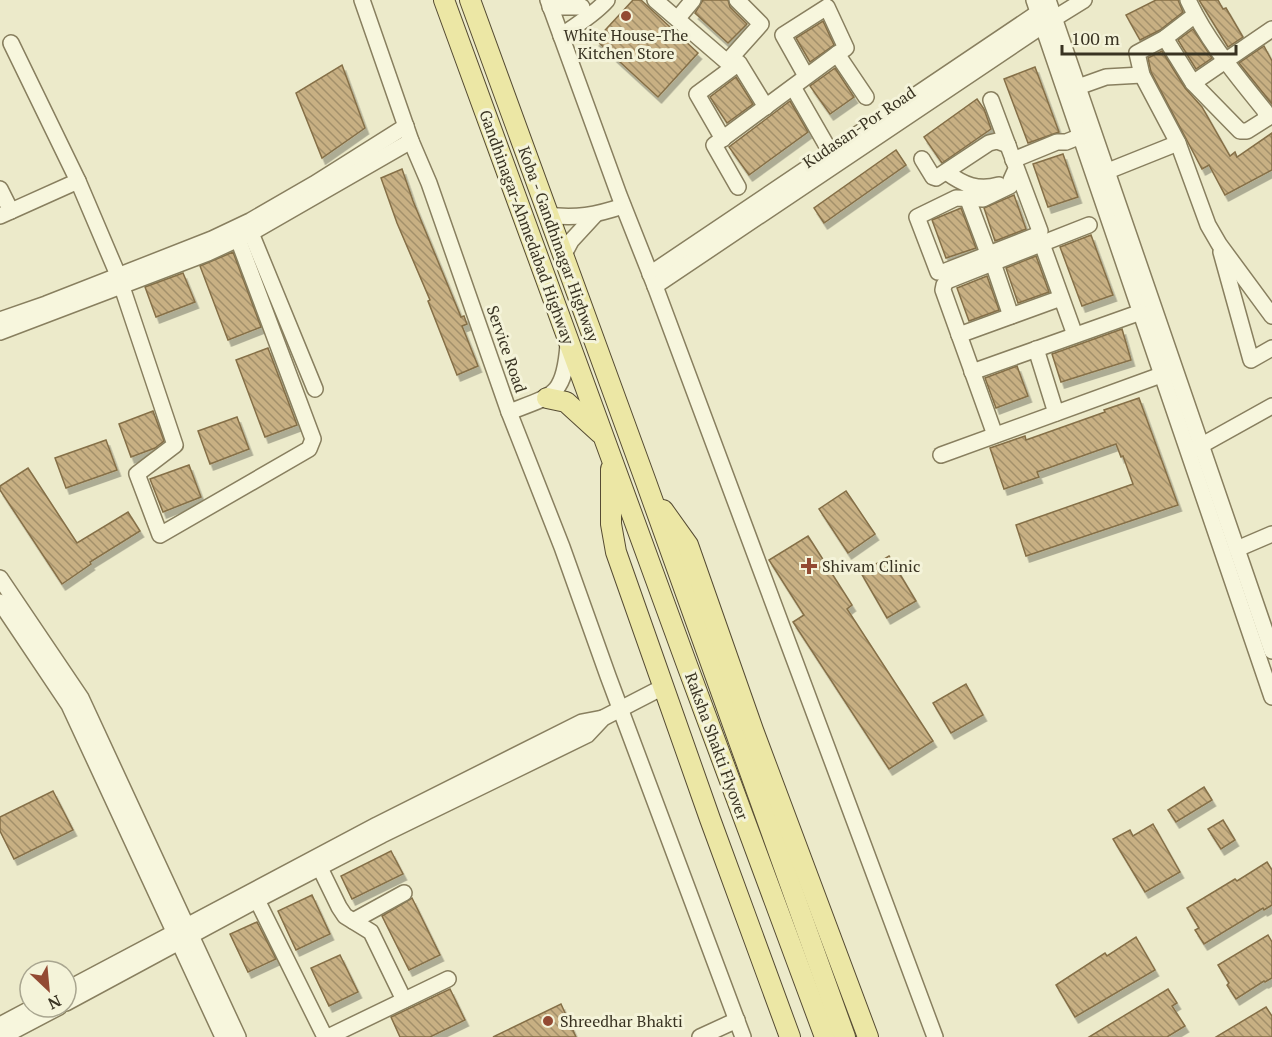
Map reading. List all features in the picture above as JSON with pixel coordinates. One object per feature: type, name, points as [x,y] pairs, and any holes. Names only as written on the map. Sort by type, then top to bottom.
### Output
[{"type":"main road","name":"Gandhinagar-Ahmedabad Highway","points":[[444,0],[607,446]]},
{"type":"main road","name":"Koba - Gandhinagar Highway","points":[[470,0],[648,488]]},
{"type":"main road","points":[[547,398],[560,399],[572,405],[607,446],[611,524],[616,552],[790,1037]]},
{"type":"main road","name":"Raksha Shakti Flyover","points":[[607,446],[825,1037]]},
{"type":"main road","name":"Raksha Shakti Flyover","points":[[648,488],[846,1037]]},
{"type":"main road","points":[[648,488],[688,545],[753,730],[868,1037]]},
{"type":"street","name":"Service Road","points":[[362,0],[509,412],[562,547],[743,1037]]},
{"type":"street","points":[[607,0],[595,14],[585,9],[549,3],[935,1037]]},
{"type":"street","points":[[655,0],[727,62],[761,24],[736,0]]},
{"type":"street","points":[[678,18],[693,0]]},
{"type":"street","name":"Kudasan-Por Road","points":[[652,280],[834,158],[1046,9],[1084,0]]},
{"type":"street","points":[[1165,38],[1193,83],[1240,131],[1247,131],[1266,120],[1265,111],[1224,60],[1188,0]]},
{"type":"street","points":[[738,187],[714,145],[846,48],[826,7],[783,35],[806,76]]},
{"type":"street","points":[[561,36],[585,9]]},
{"type":"street","points":[[1046,9],[1078,87],[1108,171],[1272,697]]},
{"type":"street","points":[[1046,9],[1081,136],[1141,312],[1169,372]]},
{"type":"street","points":[[1195,15],[1165,38],[1137,53],[1142,75],[1178,143],[1202,210],[1219,244],[1272,316]]},
{"type":"street","points":[[1193,83],[1272,29]]},
{"type":"street","points":[[10,43],[78,181],[120,280],[175,445],[137,474],[160,535],[309,449],[312,443],[313,439],[245,236]]},
{"type":"street","points":[[837,54],[866,97]]},
{"type":"street","points":[[723,139],[697,94],[739,63],[766,106]]},
{"type":"street","points":[[1078,87],[1106,77],[1142,75]]},
{"type":"street","points":[[793,87],[834,158]]},
{"type":"street","points":[[991,100],[1008,145],[1014,169],[1040,231],[1037,235],[947,281],[943,290],[995,435]]},
{"type":"street","points":[[0,320],[120,280],[190,261],[245,236],[409,133]]},
{"type":"street","points":[[946,172],[966,184],[984,189],[1057,142],[1066,142],[1081,136]]},
{"type":"street","points":[[922,159],[933,177],[936,178],[989,143],[997,141],[1008,145]]},
{"type":"street","points":[[1108,171],[1178,143]]},
{"type":"street","points":[[1014,169],[1010,186],[983,199],[956,198],[917,217],[938,272],[1042,244],[1089,225]]},
{"type":"street","points":[[0,189],[5,213],[78,181]]},
{"type":"street","points":[[0,332],[212,239],[316,190]]},
{"type":"street","points":[[967,197],[1011,316]]},
{"type":"street","points":[[548,215],[568,217],[596,215],[623,206]]},
{"type":"street","points":[[563,255],[571,241],[596,215]]},
{"type":"street","points":[[245,236],[315,390]]},
{"type":"street","points":[[1042,244],[1075,335]]},
{"type":"street","points":[[1219,244],[1251,360],[1272,348]]},
{"type":"street","points":[[959,335],[1061,298]]},
{"type":"street","points":[[972,372],[1141,312]]},
{"type":"street","points":[[509,412],[547,398],[555,391],[565,375],[568,339]]},
{"type":"street","points":[[1036,349],[1056,413]]},
{"type":"street","points":[[941,455],[1169,372]]},
{"type":"street","points":[[1195,449],[1272,406]]},
{"type":"street","points":[[1195,449],[1238,549],[1272,651]]},
{"type":"street","points":[[1238,549],[1272,534]]},
{"type":"street","points":[[0,578],[81,699],[183,934],[223,1037]]},
{"type":"street","points":[[0,602],[69,705],[183,934],[238,1037]]},
{"type":"street","points":[[78,984],[257,900],[587,735],[603,718],[663,687]]},
{"type":"street","points":[[78,996],[377,825],[571,727],[582,722],[603,718]]},
{"type":"street","points":[[320,868],[345,916],[371,932],[404,1000]]},
{"type":"street","points":[[353,921],[404,893]]},
{"type":"street","points":[[257,900],[326,1037],[448,979]]},
{"type":"street","points":[[0,1025],[18,1015]]},
{"type":"street","points":[[2,1037],[36,1019]]},
{"type":"street","points":[[700,1037],[737,1020]]},
{"type":"building","points":[[633,0],[641,0],[698,53],[658,97],[596,40]]},
{"type":"building","points":[[703,0],[728,0],[730,7],[747,24],[728,43],[695,13]]},
{"type":"building","points":[[1156,0],[1178,0],[1183,12],[1160,30],[1140,40],[1126,15]]},
{"type":"building","points":[[1199,0],[1218,0],[1223,9],[1226,8],[1243,37],[1228,47]]},
{"type":"building","points":[[823,21],[834,45],[810,62],[796,38]]},
{"type":"building","points":[[1193,29],[1212,58],[1196,69],[1178,40]]},
{"type":"building","points":[[1264,46],[1272,61],[1272,104],[1239,63]]},
{"type":"building","points":[[1162,51],[1185,88],[1202,107],[1230,156],[1235,152],[1237,157],[1272,133],[1272,170],[1225,195],[1209,165],[1202,169],[1151,72],[1148,58]]},
{"type":"building","points":[[342,65],[365,128],[322,158],[296,93]]},
{"type":"building","points":[[1035,67],[1059,132],[1028,143],[1004,79]]},
{"type":"building","points":[[835,68],[854,97],[830,114],[810,86]]},
{"type":"building","points":[[736,77],[753,104],[727,123],[710,97]]},
{"type":"building","points":[[977,99],[984,109],[991,129],[942,163],[924,137]]},
{"type":"building","points":[[790,101],[808,132],[749,175],[729,147]]},
{"type":"building","points":[[896,150],[906,165],[824,223],[814,208]]},
{"type":"building","points":[[1063,154],[1078,197],[1048,207],[1033,164]]},
{"type":"building","points":[[402,169],[461,317],[464,316],[467,324],[462,326],[478,366],[457,375],[428,301],[430,300],[397,223],[381,178]]},
{"type":"building","points":[[1014,195],[1026,229],[995,241],[984,208]]},
{"type":"building","points":[[961,208],[976,248],[946,258],[932,220]]},
{"type":"building","points":[[1091,235],[1113,295],[1082,306],[1060,247]]},
{"type":"building","points":[[233,252],[261,327],[228,340],[200,266]]},
{"type":"building","points":[[1036,256],[1049,292],[1018,303],[1006,268]]},
{"type":"building","points":[[183,273],[195,302],[156,317],[145,287]]},
{"type":"building","points":[[987,276],[999,310],[969,321],[957,288]]},
{"type":"building","points":[[1122,329],[1131,360],[1061,382],[1052,354]]},
{"type":"building","points":[[268,348],[297,425],[265,437],[236,360]]},
{"type":"building","points":[[1017,366],[1028,396],[996,408],[985,378]]},
{"type":"building","points":[[1139,398],[1178,505],[1026,556],[1016,525],[1133,484],[1116,444],[1037,472],[1039,477],[1004,489],[990,448],[1025,436],[1026,440]]},
{"type":"building","points":[[153,411],[164,441],[155,448],[131,457],[119,424]]},
{"type":"building","points":[[237,417],[249,449],[210,464],[198,431]]},
{"type":"building","points":[[106,440],[117,470],[66,488],[55,458]]},
{"type":"building","points":[[189,465],[201,497],[163,512],[150,479]]},
{"type":"building","points":[[28,468],[77,543],[128,512],[140,531],[90,562],[91,564],[62,584],[0,490],[0,486]]},
{"type":"building","points":[[846,491],[875,534],[848,553],[819,509]]},
{"type":"building","points":[[808,536],[852,605],[847,609],[933,741],[889,769],[793,622],[804,615],[769,560]]},
{"type":"building","points":[[889,556],[916,601],[887,618],[861,573]]},
{"type":"building","points":[[966,684],[983,715],[951,733],[933,703]]},
{"type":"building","points":[[1204,787],[1212,800],[1176,822],[1168,810]]},
{"type":"building","points":[[53,791],[73,830],[14,859],[0,831],[0,817]]},
{"type":"building","points":[[1223,820],[1235,840],[1221,849],[1208,829]]},
{"type":"building","points":[[1153,824],[1180,872],[1145,892],[1113,839],[1130,830],[1133,836]]},
{"type":"building","points":[[391,851],[403,874],[352,899],[341,876]]},
{"type":"building","points":[[1267,862],[1272,870],[1272,905],[1264,910],[1263,908],[1204,944],[1195,930],[1199,928],[1187,908]]},
{"type":"building","points":[[312,895],[330,934],[296,950],[278,911]]},
{"type":"building","points":[[412,898],[440,955],[409,970],[382,916]]},
{"type":"building","points":[[257,922],[276,959],[248,972],[230,934]]},
{"type":"building","points":[[1268,935],[1272,942],[1272,978],[1236,999],[1218,965]]},
{"type":"building","points":[[1136,937],[1155,970],[1075,1017],[1056,985],[1105,953],[1107,956]]},
{"type":"building","points":[[340,955],[358,992],[329,1006],[311,968]]},
{"type":"building","points":[[450,989],[465,1020],[430,1037],[400,1037],[391,1017]]},
{"type":"building","points":[[1168,989],[1177,1003],[1172,1006],[1185,1026],[1167,1037],[1089,1037]]},
{"type":"building","name":"Shreedhar Bhakti","points":[[561,1004],[576,1037],[493,1037]]},
{"type":"building","points":[[1266,1007],[1272,1016],[1272,1037],[1216,1037]]},
{"type":"place","name":"White House-The Kitchen Store","points":[[626,16]]},
{"type":"place","name":"Shivam Clinic","points":[[809,566]]},
{"type":"place","name":"Shreedhar Bhakti","points":[[548,1021]]}]
